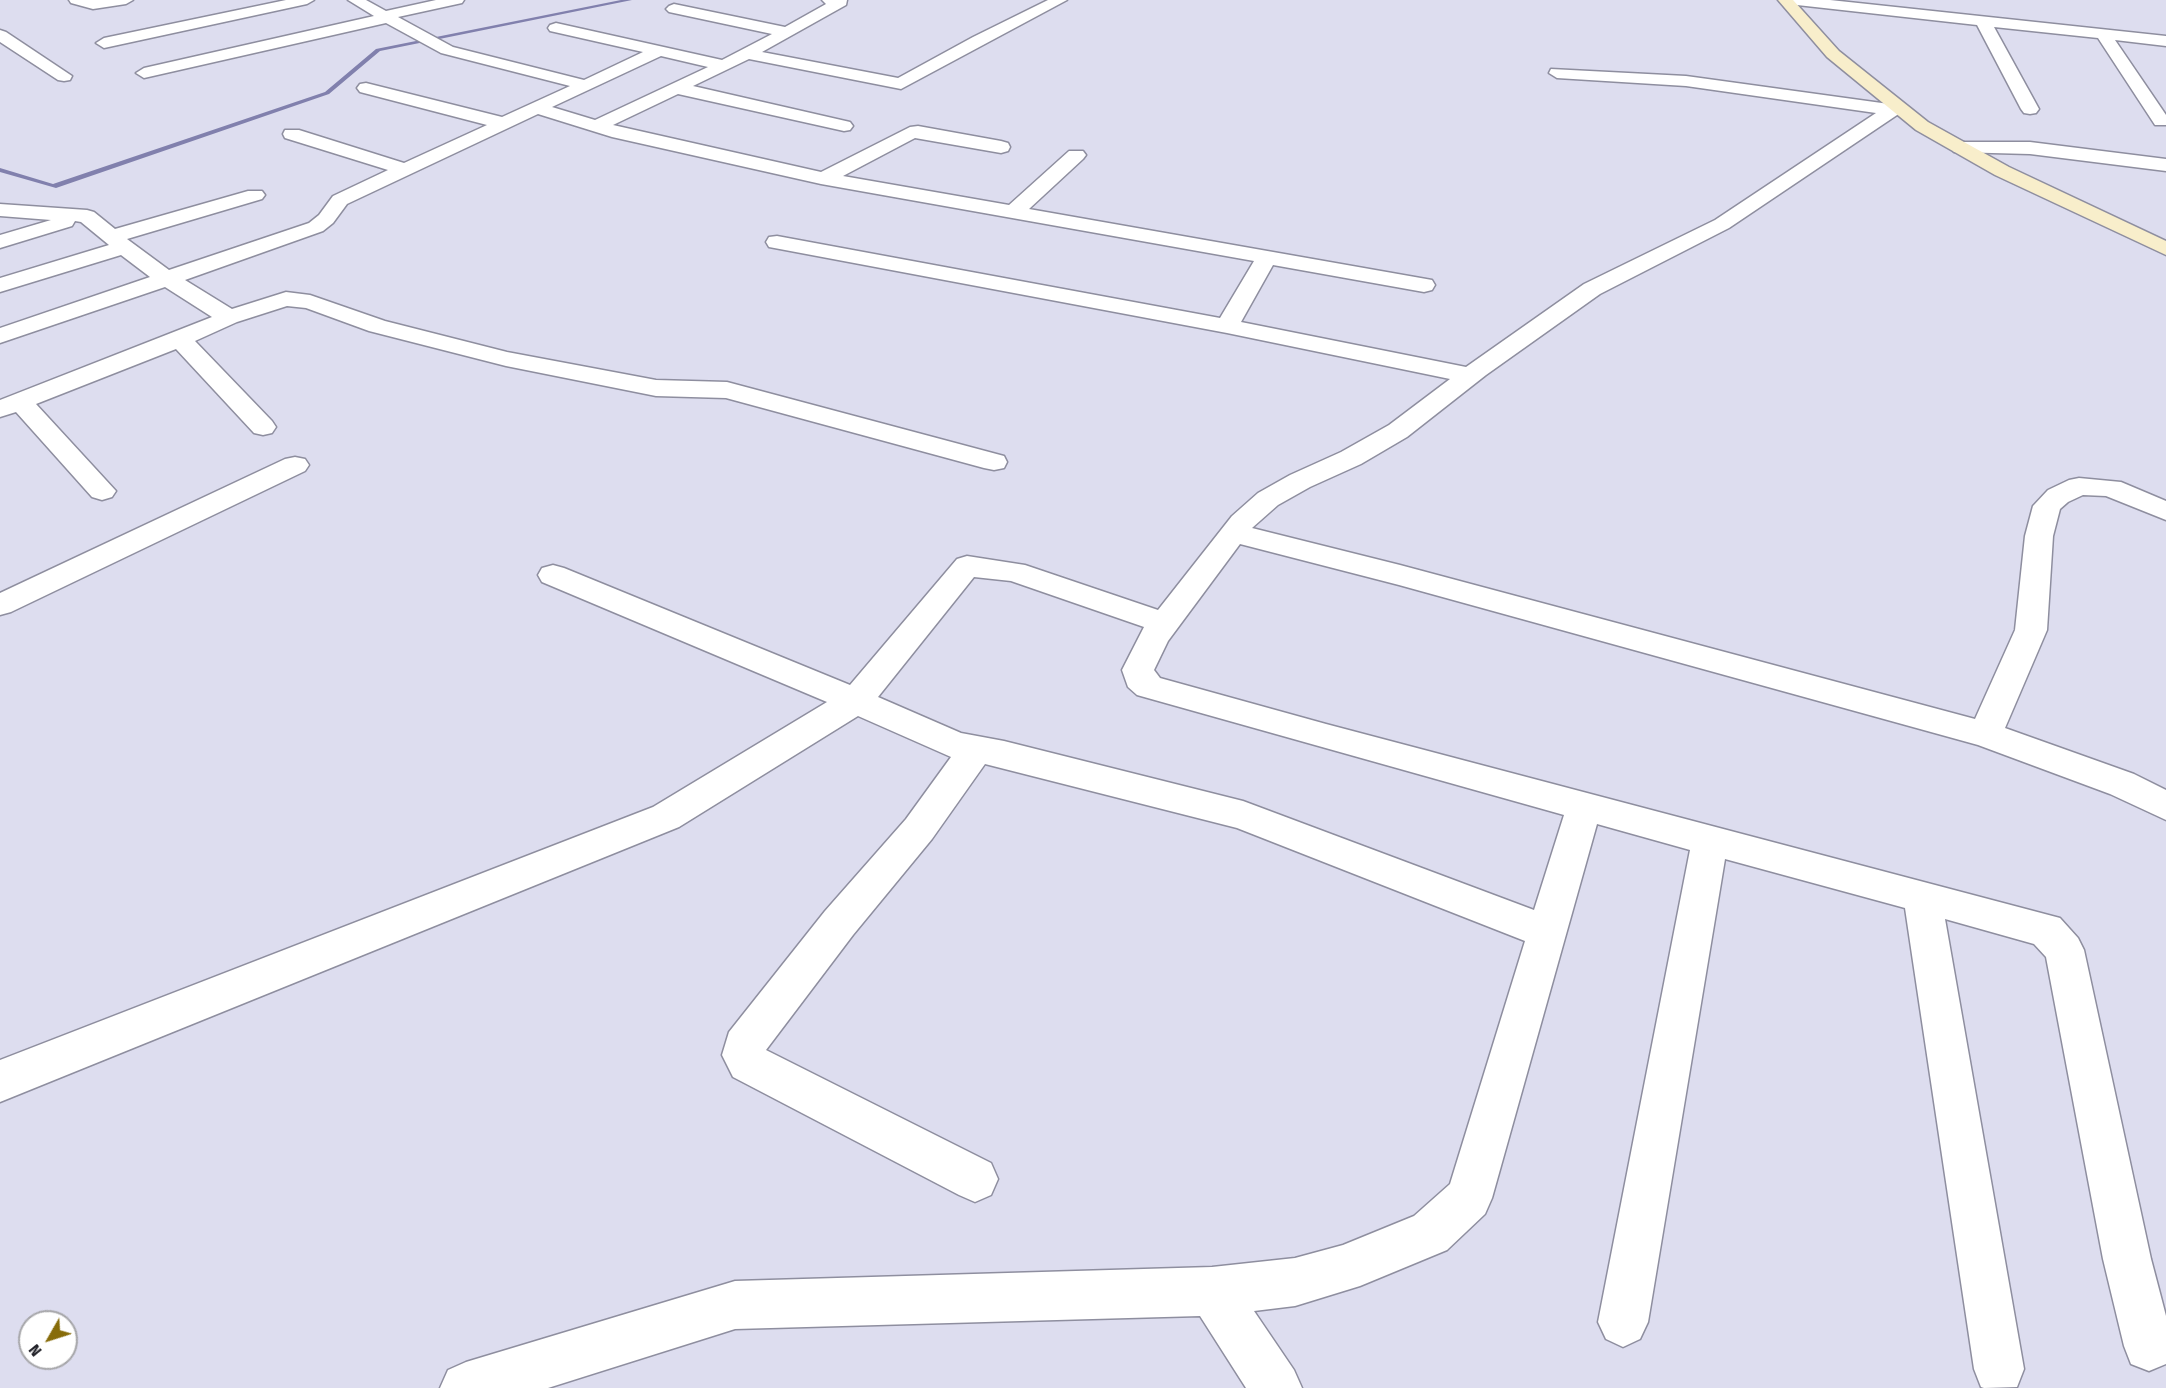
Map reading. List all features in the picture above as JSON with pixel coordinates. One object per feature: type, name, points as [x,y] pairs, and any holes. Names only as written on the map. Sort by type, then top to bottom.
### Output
[{"type":"main road","points":[[1786,0],[1833,54],[1894,109],[2002,171],[2166,249]]},
{"type":"street","points":[[76,0],[93,4],[126,0]]},
{"type":"street","points":[[104,43],[307,0]]},
{"type":"street","points":[[355,0],[447,50],[585,85]]},
{"type":"street","points":[[144,73],[457,0]]},
{"type":"street","points":[[597,126],[747,54],[841,2],[830,0]]},
{"type":"street","points":[[747,54],[901,84],[979,40],[1060,0]]},
{"type":"street","points":[[1786,0],[2166,41]]},
{"type":"street","points":[[1845,0],[2166,34]]},
{"type":"street","points":[[676,14],[788,32]]},
{"type":"street","points":[[1982,20],[2030,109]]},
{"type":"street","points":[[556,28],[723,65]]},
{"type":"street","points":[[617,42],[647,29]]},
{"type":"street","points":[[2103,34],[2161,121]]},
{"type":"street","points":[[0,35],[64,75]]},
{"type":"street","points":[[0,50],[18,46]]},
{"type":"street","points":[[0,336],[316,227],[326,219],[340,200],[659,51]]},
{"type":"street","points":[[1557,74],[1686,81],[1894,109]]},
{"type":"street","points":[[366,88],[502,123]]},
{"type":"street","points":[[676,88],[844,126]]},
{"type":"street","points":[[535,108],[597,126],[825,178],[1424,285]]},
{"type":"street","points":[[1894,109],[1722,224],[1592,289],[1469,375],[1398,431],[1351,458],[1300,480],[1268,500],[1242,522],[1154,637],[1138,670],[1140,680],[1149,687],[1584,807],[2046,930],[2064,950],[2127,1259],[2149,1346]]},
{"type":"street","points":[[825,178],[910,133],[918,132],[1001,147]]},
{"type":"street","points":[[292,134],[404,169]]},
{"type":"street","points":[[1961,148],[2030,148],[2166,165]]},
{"type":"street","points":[[1014,212],[1076,155]]},
{"type":"street","points":[[0,285],[255,195]]},
{"type":"street","points":[[0,210],[87,216],[117,242],[166,278],[229,317]]},
{"type":"street","points":[[0,242],[87,216]]},
{"type":"street","points":[[777,242],[1227,326],[1469,375]]},
{"type":"street","points":[[1227,326],[1267,257]]},
{"type":"street","points":[[102,491],[10,405],[180,339],[229,317],[286,299],[310,302],[377,326],[506,359],[656,388],[727,390],[994,462]]},
{"type":"street","points":[[180,339],[263,427]]},
{"type":"street","points":[[0,604],[295,465]]},
{"type":"street","points":[[1985,734],[2031,630],[2039,536],[2047,506],[2058,496],[2079,486],[2111,488],[2166,511]]},
{"type":"street","points":[[1233,533],[1411,578],[1985,734],[2122,784],[2166,806]]},
{"type":"street","points":[[0,1081],[666,817],[856,701],[967,566],[1014,573],[1165,623]]},
{"type":"street","points":[[553,575],[856,701],[955,745],[1243,815],[1548,933]]},
{"type":"street","points":[[975,1179],[748,1063],[743,1055],[744,1046],[776,1003],[839,923],[919,829],[976,749]]},
{"type":"street","points":[[466,1388],[735,1305],[1212,1291],[1295,1282],[1343,1269],[1430,1233],[1469,1198],[1584,807]]},
{"type":"street","points":[[1623,1322],[1710,841]]},
{"type":"street","points":[[1922,897],[1999,1369]]},
{"type":"street","points":[[1212,1291],[1276,1388]]},
{"type":"waterway","points":[[0,170],[53,186],[327,93],[378,50],[629,0]]}]
